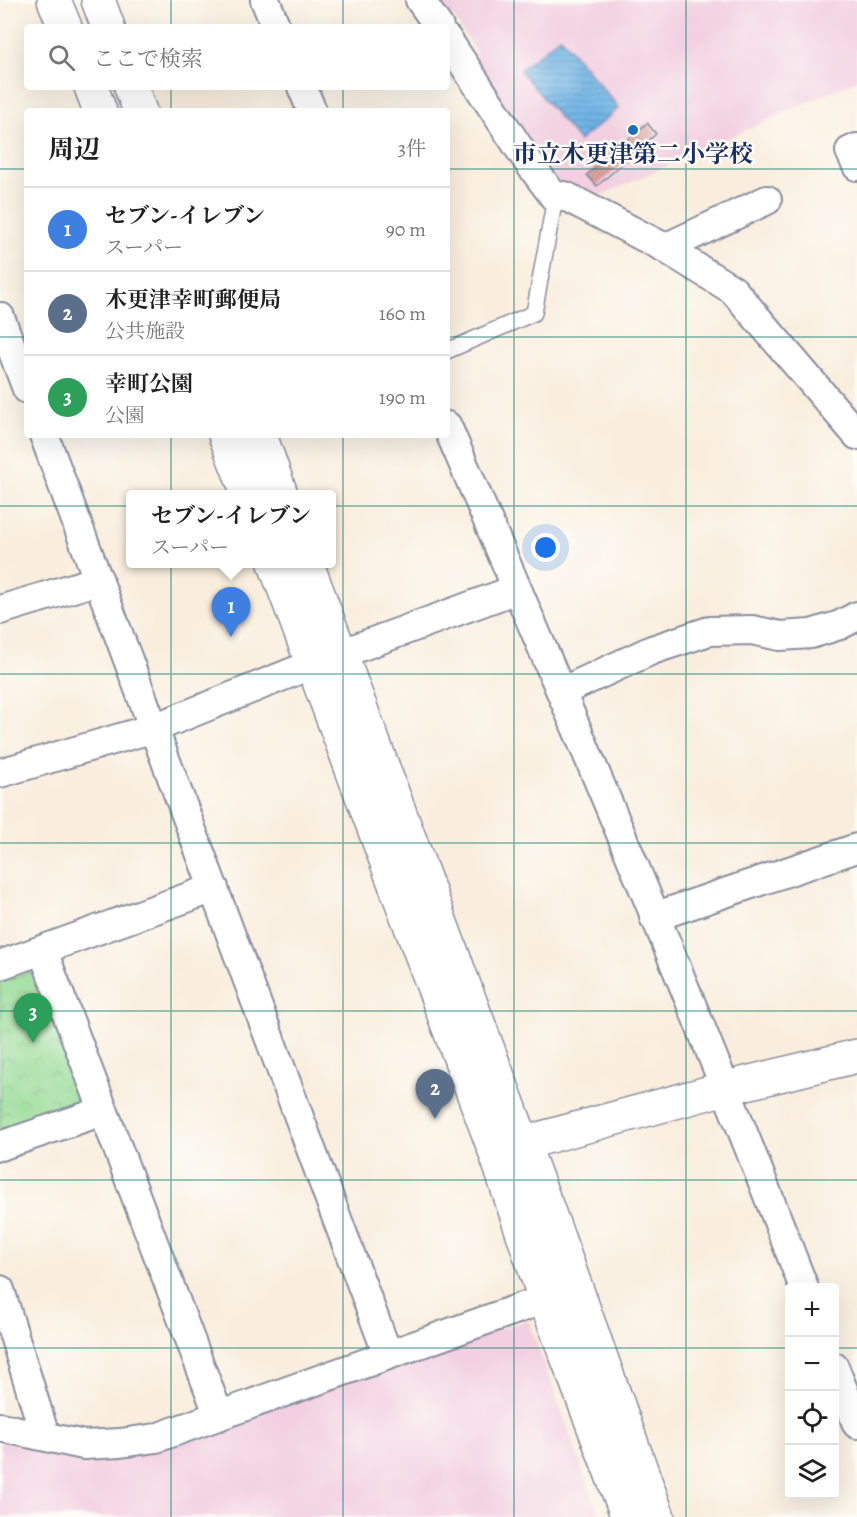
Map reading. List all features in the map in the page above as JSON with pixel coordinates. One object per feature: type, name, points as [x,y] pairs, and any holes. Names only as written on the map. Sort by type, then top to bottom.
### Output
[{"type":"street","points":[[54,0],[64,24]]},
{"type":"street","points":[[98,0],[107,24]]},
{"type":"street","points":[[265,0],[275,24]]},
{"type":"street","points":[[420,0],[437,24]]},
{"type":"street","points":[[450,44],[529,163],[555,198],[565,196],[665,248],[733,290],[857,435]]},
{"type":"street","points":[[92,90],[99,108]]},
{"type":"street","points":[[132,90],[139,108]]},
{"type":"street","points":[[303,90],[311,108]]},
{"type":"street","points":[[857,148],[850,152],[857,166]]},
{"type":"street","points":[[665,248],[766,200]]},
{"type":"street","points":[[0,316],[24,381]]},
{"type":"street","points":[[450,433],[726,1088],[802,1283]]},
{"type":"street","points":[[45,438],[388,1355]]},
{"type":"street","points":[[226,438],[246,490]]},
{"type":"street","points":[[261,438],[280,490]]},
{"type":"street","points":[[277,568],[327,659],[509,1148],[658,1517]]},
{"type":"street","points":[[308,568],[327,659]]},
{"type":"street","points":[[0,610],[99,580]]},
{"type":"street","points":[[0,772],[154,728],[327,659],[517,589]]},
{"type":"street","points":[[561,692],[652,650],[710,631],[752,630],[780,636],[811,634],[840,625],[857,616]]},
{"type":"street","points":[[654,916],[857,848]]},
{"type":"street","points":[[0,965],[214,888]]},
{"type":"street","points":[[43,951],[219,1416]]},
{"type":"street","points":[[509,1148],[726,1088],[857,1056]]},
{"type":"street","points":[[0,1146],[103,1111]]},
{"type":"street","points":[[509,1148],[544,1299],[628,1517]]},
{"type":"street","points":[[0,1290],[45,1436]]},
{"type":"street","points":[[0,1427],[84,1444],[120,1443],[156,1438],[544,1299]]},
{"type":"street","points":[[839,1376],[854,1407]]},
{"type":"lane","points":[[450,350],[534,313],[555,198]]},
{"type":"shaded area","name":"市立木更津第二小学校","points":[[447,0],[857,0],[857,80],[591,200],[554,179],[475,67],[475,50],[454,18],[441,13],[435,6]]},
{"type":"shaded area","points":[[528,1320],[600,1517],[0,1517],[0,1441],[76,1455]]},
{"type":"green space","points":[[32,971],[42,977],[87,1103],[0,1137],[0,982]]},
{"type":"water","points":[[560,37],[619,108],[579,141],[520,70]]},
{"type":"building","points":[[647,123],[656,134],[597,186],[587,175]]},
{"type":"place","name":"市立木更津第二小学校","points":[[633,130]]},
{"type":"place","name":"セブン-イレブン","points":[[231,637]]},
{"type":"place","name":"幸町公園","points":[[33,1043]]},
{"type":"place","name":"木更津幸町郵便局","points":[[435,1119]]}]
